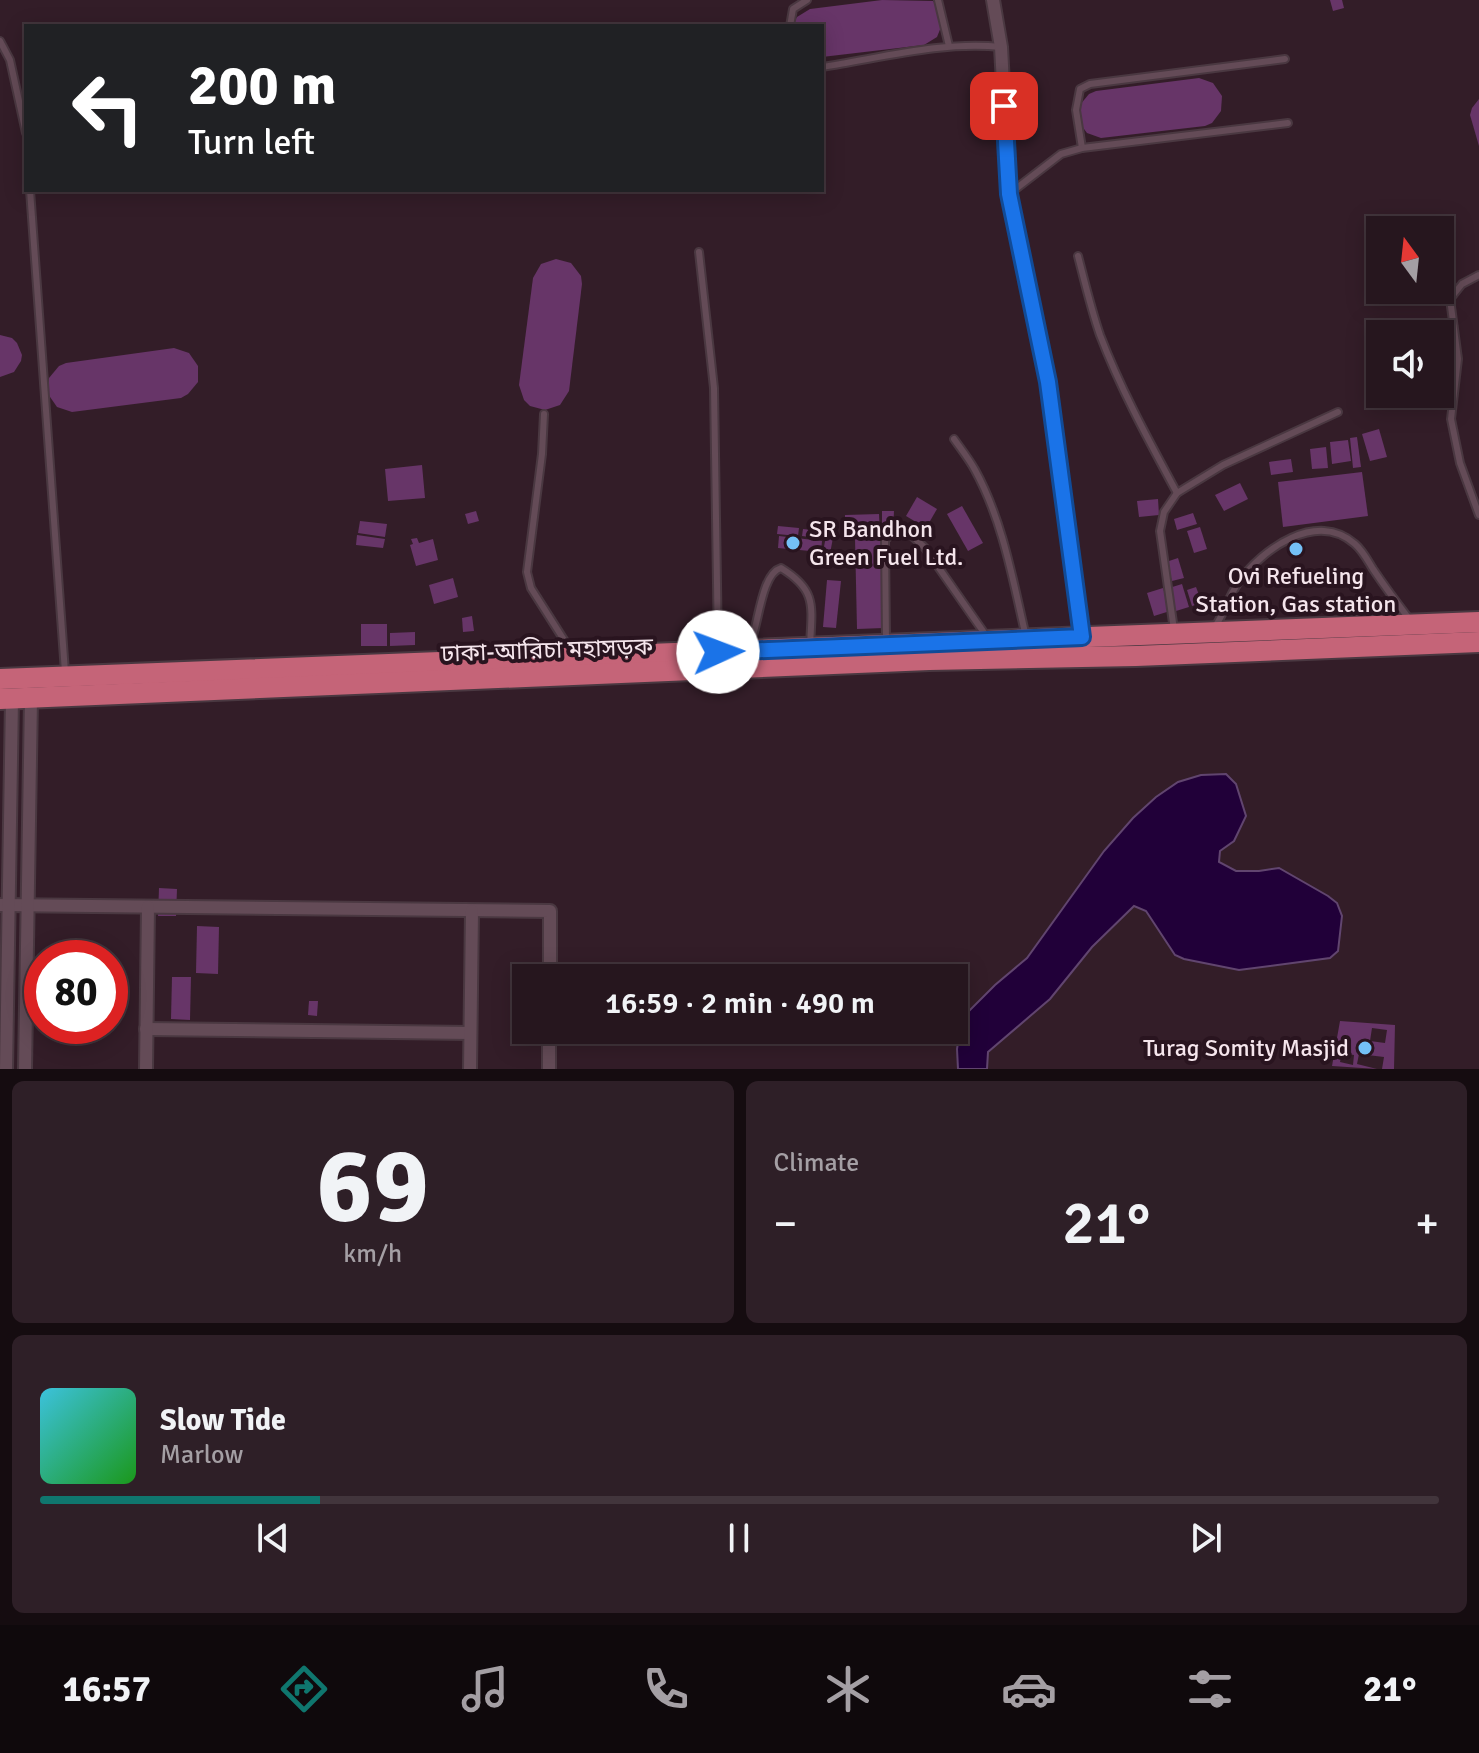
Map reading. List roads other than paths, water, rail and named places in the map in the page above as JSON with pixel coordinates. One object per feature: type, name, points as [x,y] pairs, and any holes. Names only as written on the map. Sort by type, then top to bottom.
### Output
[{"type":"highway","name":"ঢাকা-আরিচা মহাসড়ক","points":[[0,679],[1479,622]]},
{"type":"highway","name":"ঢাকা-আরিচা মহাসড়ক","points":[[14,699],[929,660],[1136,656],[1479,642]]},
{"type":"street","points":[[993,0],[1001,47],[1009,194],[1048,382],[1082,637]]},
{"type":"street","points":[[6,1069],[3,1030],[4,905],[14,699]]},
{"type":"street","points":[[14,699],[28,905],[27,940]]},
{"type":"street","points":[[4,905],[550,911],[550,964]]},
{"type":"street","points":[[146,1069],[148,907]]},
{"type":"street","points":[[470,1069],[472,911]]},
{"type":"street","points":[[146,1029],[470,1033]]},
{"type":"street","points":[[3,1030],[24,1031]]},
{"type":"street","points":[[25,1069],[26,1044]]},
{"type":"street","points":[[549,1044],[549,1069]]},
{"type":"lane","points":[[790,24],[793,9],[807,0]]},
{"type":"lane","points":[[938,0],[949,46]]},
{"type":"lane","points":[[0,41],[10,60],[24,124]]},
{"type":"lane","points":[[824,67],[949,46],[972,44],[1001,47]]},
{"type":"lane","points":[[1082,148],[1076,99],[1080,89],[1090,84],[1285,59]]},
{"type":"lane","points":[[1009,194],[1061,154],[1082,148],[1288,123]]},
{"type":"lane","points":[[30,192],[65,676]]},
{"type":"lane","points":[[699,252],[714,388],[718,652]]},
{"type":"lane","points":[[1078,256],[1091,306],[1113,367],[1128,402],[1177,493]]},
{"type":"lane","points":[[1479,275],[1462,284],[1450,299],[1458,359],[1451,419],[1460,463],[1479,515]]},
{"type":"lane","points":[[1175,634],[1160,531],[1164,512],[1177,493],[1223,465],[1338,412]]},
{"type":"lane","points":[[544,414],[527,572],[531,588],[574,658]]},
{"type":"lane","points":[[954,439],[975,470],[992,509],[1026,640]]},
{"type":"lane","points":[[886,645],[885,540],[894,532],[906,530],[925,548],[990,641]]},
{"type":"lane","points":[[1207,633],[1218,624],[1240,581],[1264,555],[1273,547],[1302,534],[1321,531],[1334,532],[1355,544],[1411,621],[1425,624]]},
{"type":"lane","points":[[747,651],[756,631],[765,584],[773,572],[781,568],[807,589],[811,611],[810,648]]},
{"type":"place","name":"SR Bandhon Green Fuel Ltd.","points":[[793,543]]},
{"type":"place","name":"Ovi Refueling Station, Gas station","points":[[1296,549]]},
{"type":"place","name":"Turag Somity Masjid","points":[[1365,1048]]}]
